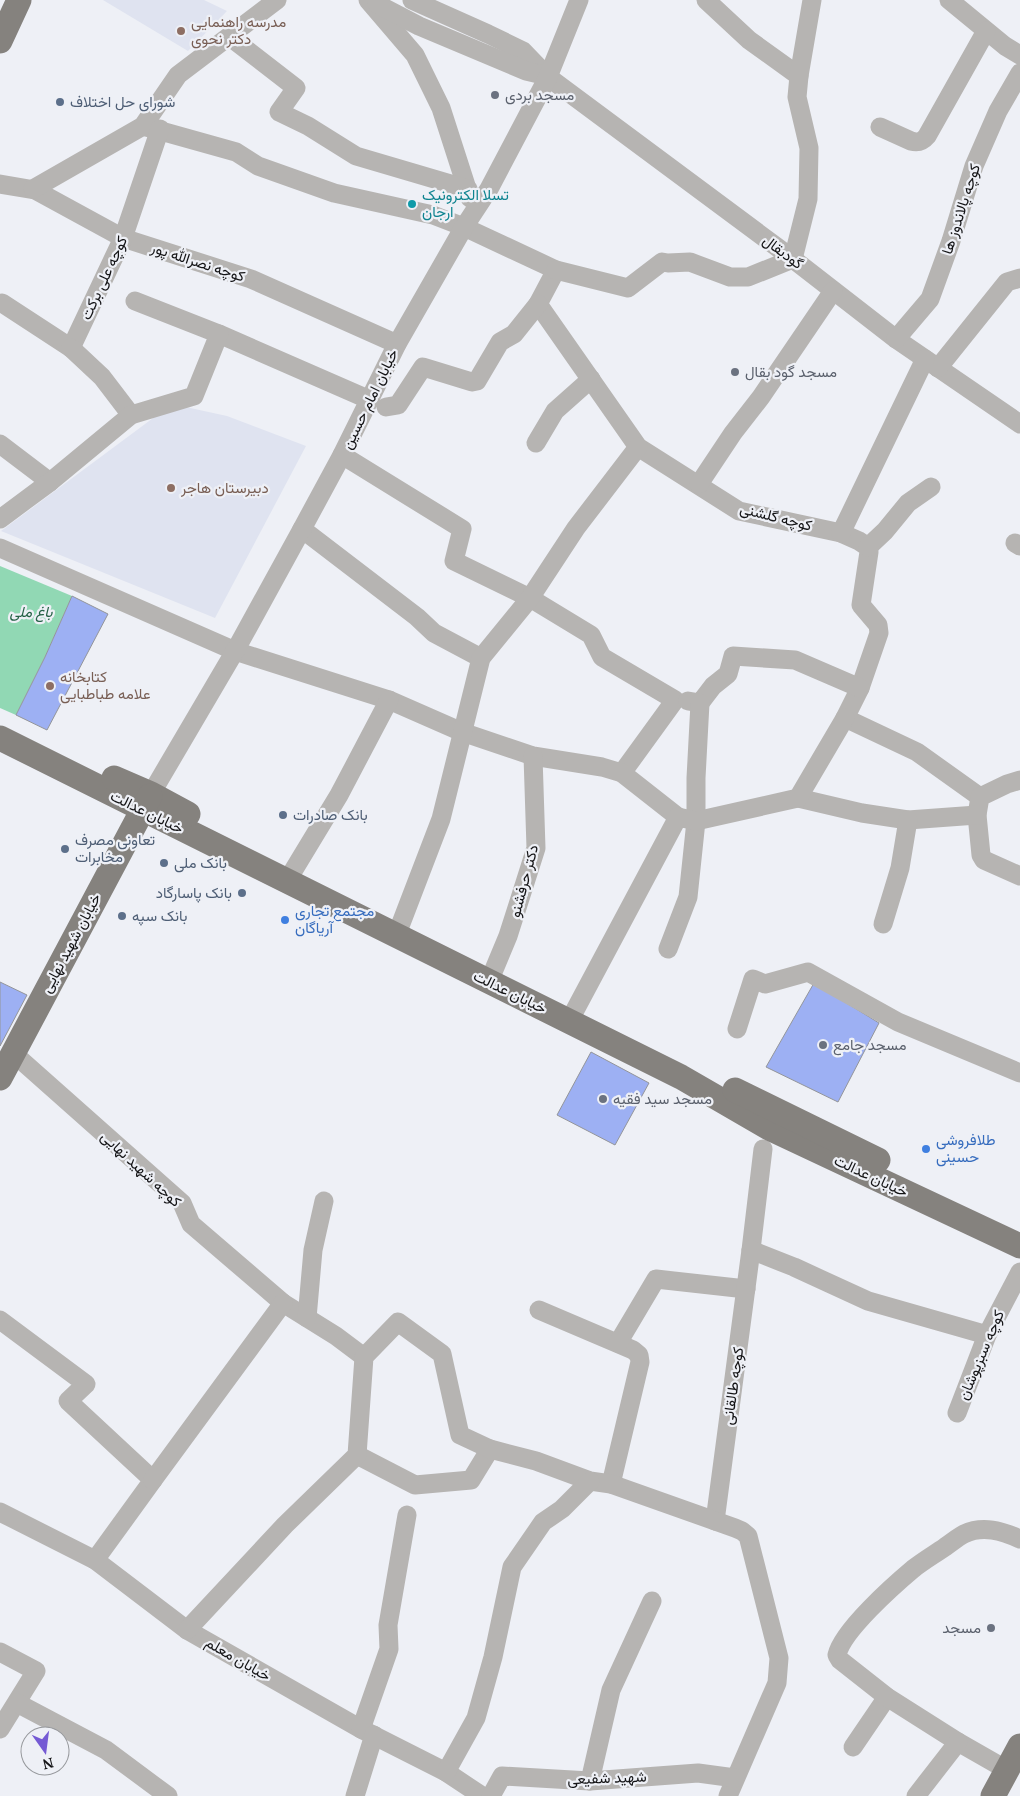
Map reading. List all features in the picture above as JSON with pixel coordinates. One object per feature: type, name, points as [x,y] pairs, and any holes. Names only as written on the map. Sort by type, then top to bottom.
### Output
[{"type":"main road","points":[[0,41],[19,0]]},
{"type":"main road","name":"خیابان عدالت","points":[[0,726],[681,1077],[771,1129],[1020,1246]]},
{"type":"main road","name":"خیابان عدالت","points":[[0,738],[146,801],[293,871],[574,1012],[1020,1229]]},
{"type":"main road","name":"خیابان شهید نهایی","points":[[0,1078],[146,801]]},
{"type":"main road","points":[[993,1796],[1020,1746]]},
{"type":"street","points":[[32,189],[152,127],[178,75],[277,0]]},
{"type":"street","points":[[369,0],[428,30],[526,71],[548,77]]},
{"type":"street","points":[[369,0],[415,55],[441,108],[468,189],[469,220]]},
{"type":"street","points":[[412,0],[522,51],[548,77]]},
{"type":"street","name":"خیابان امام حسین","points":[[146,801],[235,650],[342,455],[378,403],[397,344],[489,189],[548,77],[579,0]]},
{"type":"street","points":[[706,0],[749,40],[799,76]]},
{"type":"street","points":[[152,127],[236,152],[258,166],[334,193],[433,215],[469,220],[556,270],[628,288],[662,262],[668,264],[690,262],[730,277],[748,277],[793,259],[808,199],[809,148],[797,97],[812,0]]},
{"type":"street","points":[[948,0],[986,31],[1020,55]]},
{"type":"street","points":[[880,127],[911,141],[922,141],[927,136],[986,31]]},
{"type":"street","points":[[230,37],[296,88],[279,112],[308,126],[356,156],[468,189]]},
{"type":"street","name":"کوچه پالاندوز ها","points":[[896,339],[930,299],[951,241],[974,166],[998,111],[1020,73]]},
{"type":"street","name":"گودبقال","points":[[548,77],[793,259],[896,339],[1020,424]]},
{"type":"street","name":"کوچه علی برکت","points":[[71,348],[123,238],[152,127]]},
{"type":"street","name":"کوچه نصرالله پور","points":[[0,184],[32,189],[123,238],[251,279],[397,344]]},
{"type":"street","points":[[135,301],[219,334],[378,403],[398,405],[423,367],[472,382],[477,381],[500,342],[514,334],[538,304],[556,270]]},
{"type":"street","points":[[841,533],[931,364],[1006,282],[1020,278]]},
{"type":"street","points":[[699,484],[833,291]]},
{"type":"street","points":[[2,303],[71,348],[102,377],[131,415]]},
{"type":"street","name":"کوچه گلشنی","points":[[538,304],[638,447],[739,510],[841,533],[859,540],[868,546]]},
{"type":"street","points":[[0,519],[50,482],[131,415],[194,396],[219,334]]},
{"type":"street","points":[[536,443],[555,411],[591,380]]},
{"type":"street","points":[[0,444],[50,482]]},
{"type":"street","points":[[400,926],[441,819],[481,658],[530,598],[576,528],[638,447]]},
{"type":"street","points":[[342,455],[462,529],[454,561],[530,598],[591,635],[602,657],[675,700],[700,703]]},
{"type":"street","points":[[798,798],[845,718],[860,688],[879,633],[878,625],[861,605],[869,552],[868,546],[885,531],[908,504],[931,487]]},
{"type":"street","points":[[302,529],[417,617],[434,633],[481,658]]},
{"type":"street","points":[[0,548],[235,650],[389,700],[462,732],[532,756],[622,772],[687,819],[798,798],[862,813],[908,820],[979,806],[1020,780]]},
{"type":"street","points":[[668,949],[688,897],[687,819],[696,778],[700,703],[713,686],[728,674],[733,656],[795,660],[860,688]]},
{"type":"street","points":[[293,871],[339,795],[389,700]]},
{"type":"street","points":[[622,772],[675,700]]},
{"type":"street","points":[[845,718],[917,752],[979,806],[981,855],[984,860],[1020,876]]},
{"type":"street","name":"دکتر حرفشنو","points":[[493,972],[508,936],[536,848],[532,756]]},
{"type":"street","points":[[574,1012],[687,819]]},
{"type":"street","points":[[883,924],[900,868],[908,820]]},
{"type":"street","points":[[737,1029],[753,979],[765,984],[808,972],[898,1022],[1020,1073]]},
{"type":"street","name":"کوچه شهید نهایی","points":[[13,1053],[182,1203],[191,1224],[283,1303],[336,1336],[364,1357]]},
{"type":"street","name":"کوچه طالقانی","points":[[715,1521],[763,1149]]},
{"type":"street","points":[[307,1318],[313,1250],[324,1201]]},
{"type":"street","points":[[751,1250],[794,1267],[868,1301],[987,1334]]},
{"type":"street","name":"کوچه سبزپوشان","points":[[957,1413],[987,1334],[1020,1272]]},
{"type":"street","points":[[618,1343],[656,1278],[746,1289]]},
{"type":"street","points":[[95,1560],[283,1303]]},
{"type":"street","points":[[539,1310],[618,1343],[639,1355],[640,1362],[611,1484]]},
{"type":"street","points":[[0,1320],[86,1384],[68,1401],[153,1480]]},
{"type":"street","points":[[188,1630],[285,1525],[357,1455],[364,1357],[398,1322],[442,1354],[460,1435],[490,1449],[536,1461],[590,1481],[611,1484],[742,1531],[748,1536],[780,1658],[777,1682],[728,1796]]},
{"type":"street","points":[[357,1455],[415,1485],[471,1480],[490,1449]]},
{"type":"street","points":[[446,1772],[476,1718],[493,1657],[512,1567],[543,1522],[562,1509],[590,1481]]},
{"type":"street","name":"خیابان معلم","points":[[0,1512],[95,1560],[188,1630],[368,1732],[446,1772],[482,1796]]},
{"type":"street","points":[[354,1796],[389,1649],[388,1625],[407,1515]]},
{"type":"street","points":[[1007,1770],[958,1742],[887,1697],[836,1655],[853,1627],[914,1569],[965,1534],[985,1529],[1002,1531],[1020,1539]]},
{"type":"street","points":[[590,1781],[611,1690],[652,1601]]},
{"type":"street","points":[[0,1652],[36,1671],[0,1728]]},
{"type":"street","points":[[853,1747],[887,1697]]},
{"type":"street","points":[[17,1703],[106,1750],[168,1796]]},
{"type":"street","points":[[916,1796],[958,1742]]},
{"type":"street","name":"شهید شفیعی","points":[[490,1796],[502,1776],[590,1781],[698,1773],[735,1778]]},
{"type":"shaded area","name":"مدرسه راهنمایی دکتر نحوی","points":[[103,0],[204,0],[227,11],[188,51]]},
{"type":"shaded area","name":"دبیرستان هاجر","points":[[172,404],[227,416],[306,446],[215,618],[1,531]]},
{"type":"green space","name":"باغ ملی","points":[[0,566],[72,596],[45,657],[16,715],[0,708]]},
{"type":"building","name":"کتابخانه علامه طباطبایی","points":[[72,596],[108,614],[47,730],[16,715],[45,657]]},
{"type":"building","points":[[0,982],[27,995],[0,1046]]},
{"type":"building","name":"مسجد جامع","points":[[814,983],[879,1023],[838,1102],[766,1067]]},
{"type":"building","name":"مسجد سید فقیه","points":[[591,1052],[649,1083],[615,1145],[557,1115]]},
{"type":"place","name":"مدرسه راهنمایی دکتر نحوی","points":[[181,31]]},
{"type":"place","name":"مسجد بردی","points":[[495,95]]},
{"type":"place","name":"شورای حل اختلاف","points":[[60,102]]},
{"type":"place","name":"تسلا الکترونیک ارجان","points":[[412,204]]},
{"type":"place","name":"مسجد گود بقال","points":[[735,372]]},
{"type":"place","name":"دبیرستان هاجر","points":[[171,488]]},
{"type":"place","name":"کتابخانه علامه طباطبایی","points":[[50,686]]},
{"type":"place","name":"بانک صادرات","points":[[283,815]]},
{"type":"place","name":"تعاونی مصرف مخابرات","points":[[65,849]]},
{"type":"place","name":"بانک ملی","points":[[164,863]]},
{"type":"place","name":"بانک پاسارگاد","points":[[242,893]]},
{"type":"place","name":"بانک سپه","points":[[122,916]]},
{"type":"place","name":"مجتمع تجاری آریاگان","points":[[285,920]]},
{"type":"place","name":"مسجد جامع","points":[[823,1045]]},
{"type":"place","name":"مسجد سید فقیه","points":[[603,1099]]},
{"type":"place","name":"طلافروشی حسینی","points":[[926,1149]]},
{"type":"place","name":"مسجد","points":[[991,1628]]}]
